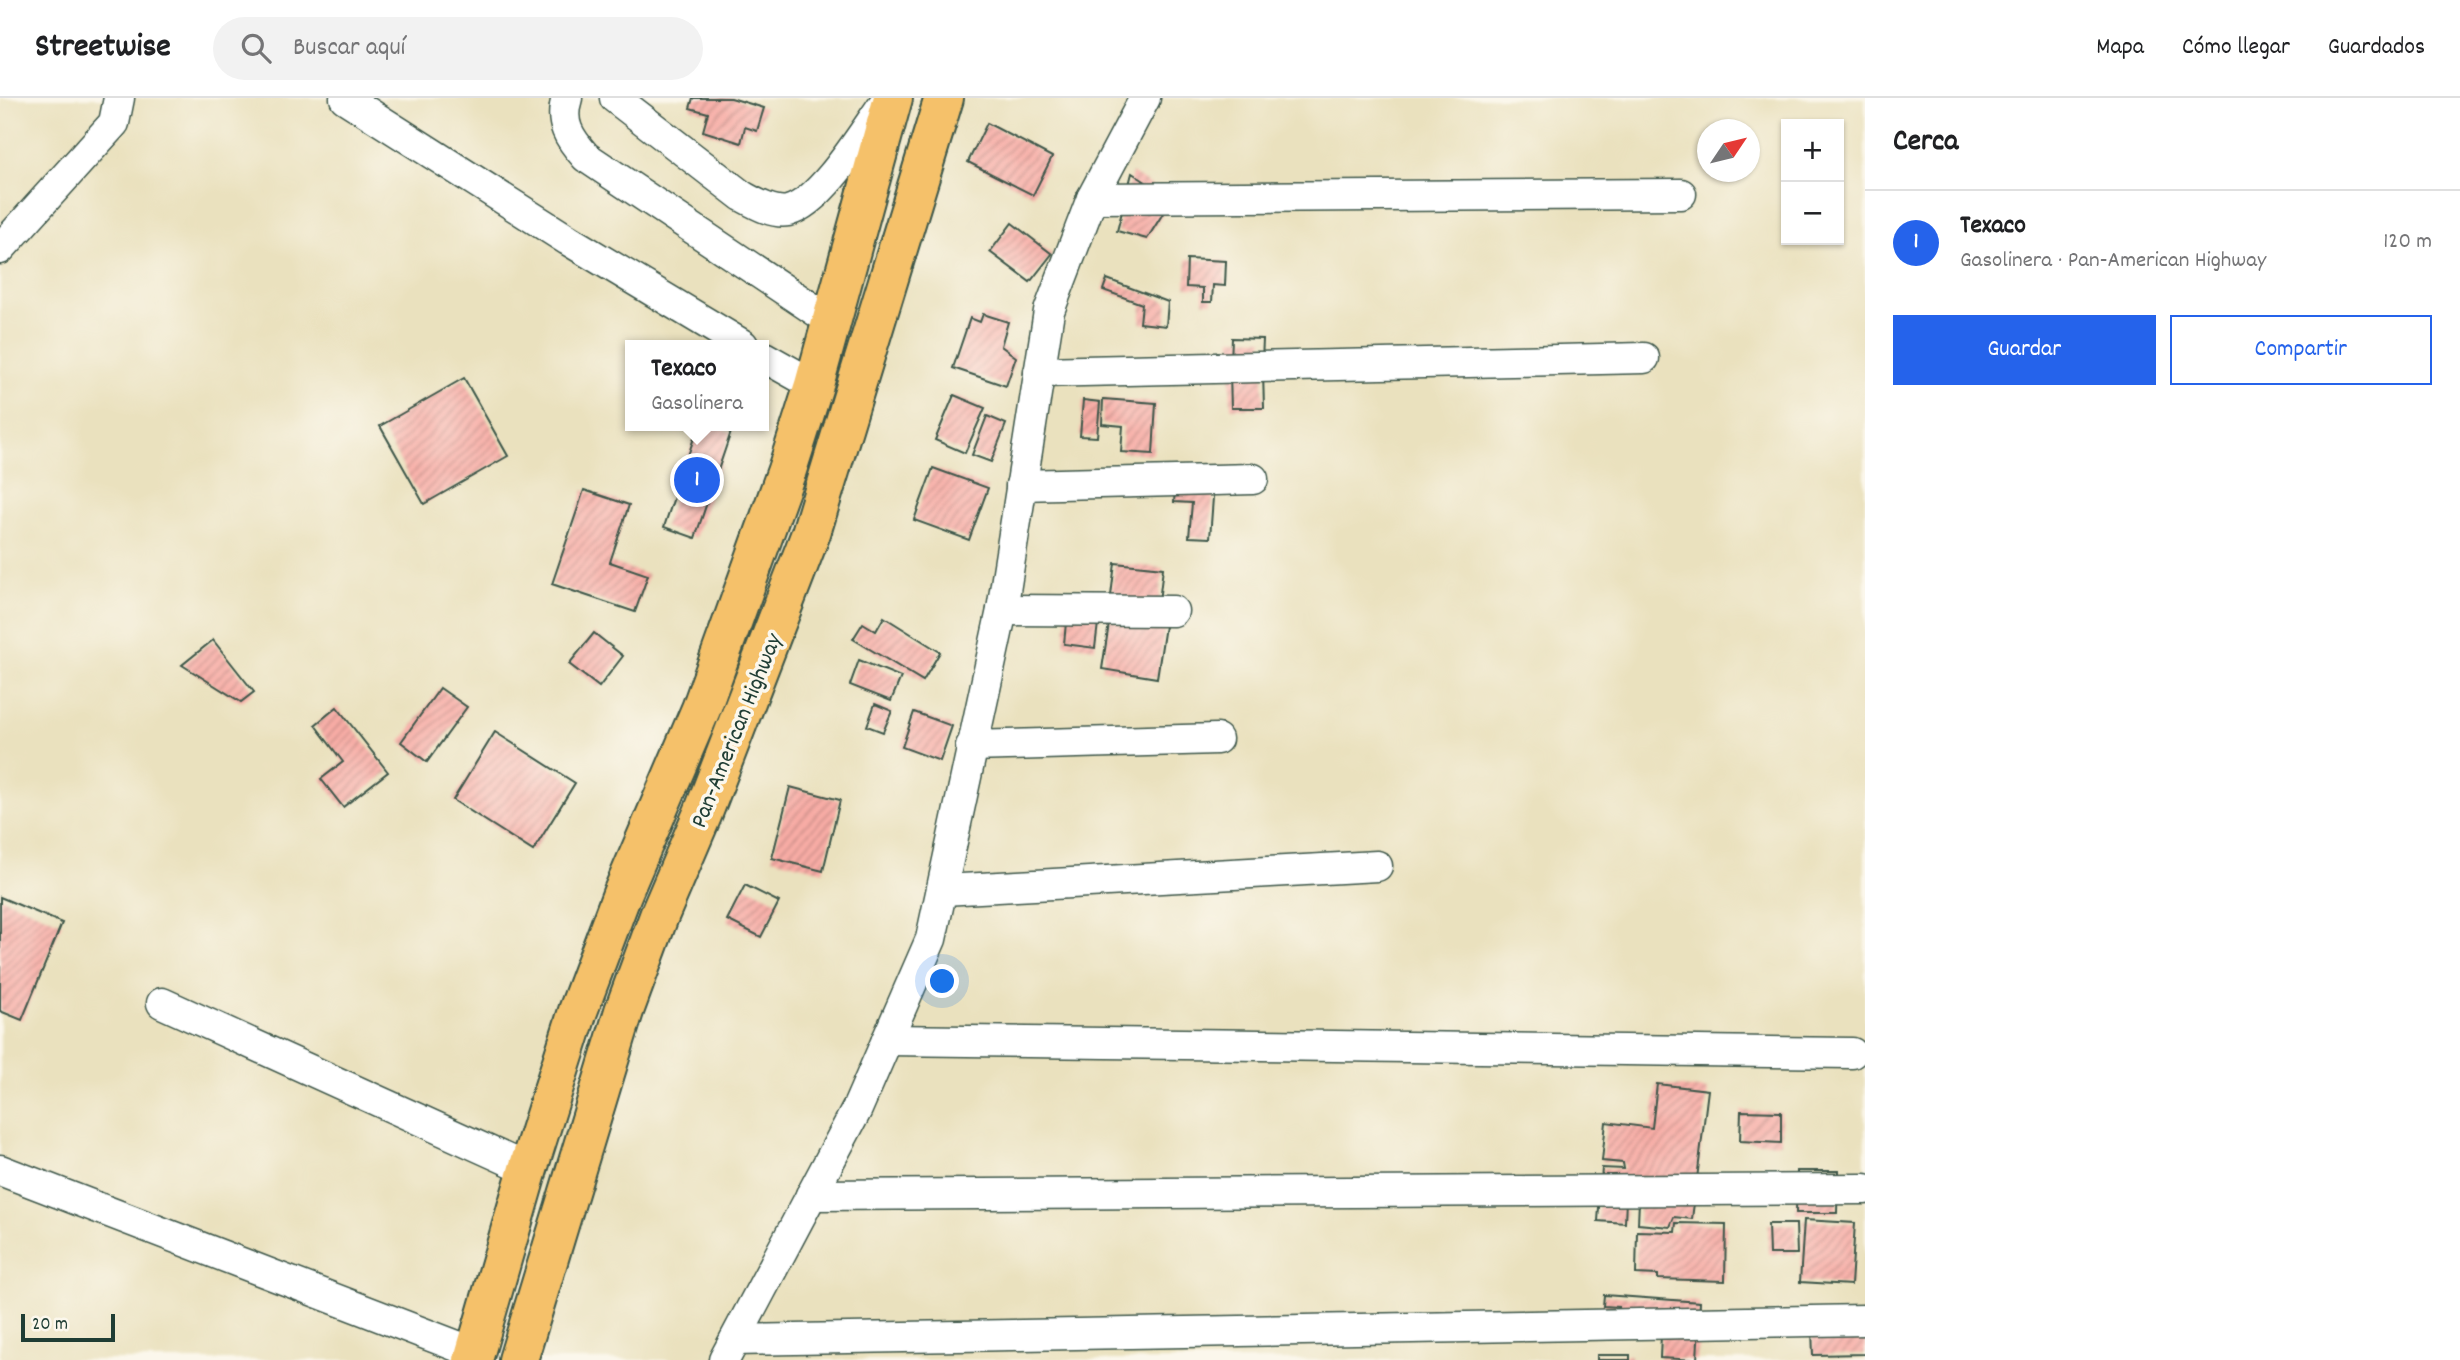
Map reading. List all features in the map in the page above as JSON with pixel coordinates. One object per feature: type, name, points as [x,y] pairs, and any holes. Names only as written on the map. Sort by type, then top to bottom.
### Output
[{"type":"highway","name":"Pan-American Highway","points":[[474,1356],[528,1169],[578,1011],[622,894],[701,709],[787,470],[814,385],[893,98]]},
{"type":"highway","name":"Pan-American Highway","points":[[518,1360],[628,999],[659,916],[743,713],[811,533],[944,98]]},
{"type":"street","points":[[0,249],[114,123],[118,98]]},
{"type":"street","points":[[345,98],[556,232],[735,340]]},
{"type":"street","points":[[567,98],[564,125],[573,143],[586,157],[831,321]]},
{"type":"street","points":[[615,98],[742,196],[764,208],[785,212],[802,205],[825,185],[888,98]]},
{"type":"street","points":[[1145,98],[1092,198],[1049,311],[1002,610],[931,939],[857,1109],[730,1350],[1865,1320]]},
{"type":"street","points":[[1092,198],[1681,194]]},
{"type":"street","points":[[1039,372],[1644,358]]},
{"type":"street","points":[[769,360],[814,385]]},
{"type":"street","points":[[1021,485],[1252,479]]},
{"type":"street","points":[[1002,610],[1173,611]]},
{"type":"street","points":[[971,746],[1217,738]]},
{"type":"street","points":[[943,890],[1377,866]]},
{"type":"street","points":[[162,1003],[528,1169]]},
{"type":"street","points":[[887,1040],[1852,1053]]},
{"type":"street","points":[[0,1170],[474,1356]]},
{"type":"street","points":[[811,1195],[1865,1189]]},
{"type":"building","points":[[693,98],[731,98],[764,108],[757,131],[745,127],[741,143],[703,131],[708,113],[690,108]]},
{"type":"building","points":[[987,123],[1052,157],[1033,195],[968,162]]},
{"type":"building","points":[[1132,173],[1172,199],[1147,239],[1117,231]]},
{"type":"building","points":[[1012,223],[1052,254],[1030,282],[990,252]]},
{"type":"building","points":[[1187,259],[1226,261],[1225,286],[1213,285],[1212,302],[1203,302],[1203,288],[1186,287]]},
{"type":"building","points":[[1107,279],[1168,302],[1166,326],[1140,323],[1142,304],[1103,290]]},
{"type":"building","points":[[983,314],[1008,322],[1001,346],[1016,357],[1006,386],[953,368],[970,318],[980,322]]},
{"type":"building","points":[[1232,338],[1263,339],[1262,362],[1231,362]]},
{"type":"building","points":[[1263,372],[1264,408],[1231,408],[1230,373]]},
{"type":"building","points":[[464,378],[508,456],[424,504],[380,426]]},
{"type":"building","points":[[954,395],[985,408],[965,453],[935,440]]},
{"type":"building","points":[[1103,399],[1156,403],[1153,454],[1121,452],[1123,426],[1102,424]]},
{"type":"building","points":[[1083,400],[1100,402],[1097,437],[1080,436]]},
{"type":"building","points":[[987,416],[1006,424],[991,462],[972,455]]},
{"type":"building","points":[[696,431],[731,432],[695,538],[664,527]]},
{"type":"building","points":[[933,468],[988,488],[969,540],[914,520]]},
{"type":"building","points":[[1176,480],[1214,484],[1210,538],[1189,537],[1192,503],[1174,502]]},
{"type":"building","points":[[584,490],[629,505],[610,562],[648,575],[635,612],[552,584]]},
{"type":"building","points":[[1115,563],[1163,568],[1158,610],[1110,604]]},
{"type":"building","points":[[1067,612],[1099,615],[1095,648],[1064,644]]},
{"type":"building","points":[[884,617],[940,652],[923,681],[853,639],[863,623],[876,631]]},
{"type":"building","points":[[1110,617],[1165,626],[1157,678],[1102,669]]},
{"type":"building","points":[[594,633],[623,656],[599,687],[569,664]]},
{"type":"building","points":[[213,640],[254,692],[241,702],[182,665]]},
{"type":"building","points":[[859,660],[901,677],[891,701],[850,685]]},
{"type":"building","points":[[440,688],[467,707],[427,762],[401,742]]},
{"type":"building","points":[[875,704],[892,711],[883,732],[867,726]]},
{"type":"building","points":[[337,707],[388,772],[343,807],[321,779],[343,762],[315,725]]},
{"type":"building","points":[[914,712],[952,726],[940,761],[902,747]]},
{"type":"building","points":[[495,732],[575,783],[533,851],[453,800]]},
{"type":"building","points":[[790,787],[840,800],[823,871],[772,858]]},
{"type":"building","points":[[745,885],[779,902],[761,937],[727,920]]},
{"type":"building","points":[[0,897],[62,923],[22,1020],[0,1011]]},
{"type":"building","points":[[1657,1084],[1708,1090],[1692,1219],[1674,1217],[1670,1227],[1638,1224],[1639,1201],[1626,1200],[1625,1223],[1598,1221],[1602,1168],[1624,1169],[1623,1163],[1602,1161],[1606,1122],[1652,1128]]},
{"type":"building","points":[[1741,1111],[1781,1112],[1781,1143],[1740,1141]]},
{"type":"building","points":[[1797,1171],[1838,1171],[1837,1213],[1796,1213]]},
{"type":"building","points":[[1804,1220],[1855,1223],[1851,1285],[1800,1282]]},
{"type":"building","points":[[1676,1223],[1726,1224],[1725,1281],[1658,1279],[1658,1275],[1636,1274],[1637,1231],[1675,1232]]},
{"type":"building","points":[[1768,1224],[1796,1224],[1797,1254],[1769,1254]]},
{"type":"building","points":[[1604,1295],[1700,1302],[1697,1360],[1660,1358],[1661,1334],[1618,1331],[1619,1307],[1603,1306]]},
{"type":"building","points":[[1865,1329],[1865,1354],[1813,1355],[1812,1330]]},
{"type":"building","points":[[1597,1355],[1630,1355],[1630,1360],[1597,1360]]},
{"type":"place","name":"Texaco","points":[[697,480]]}]
